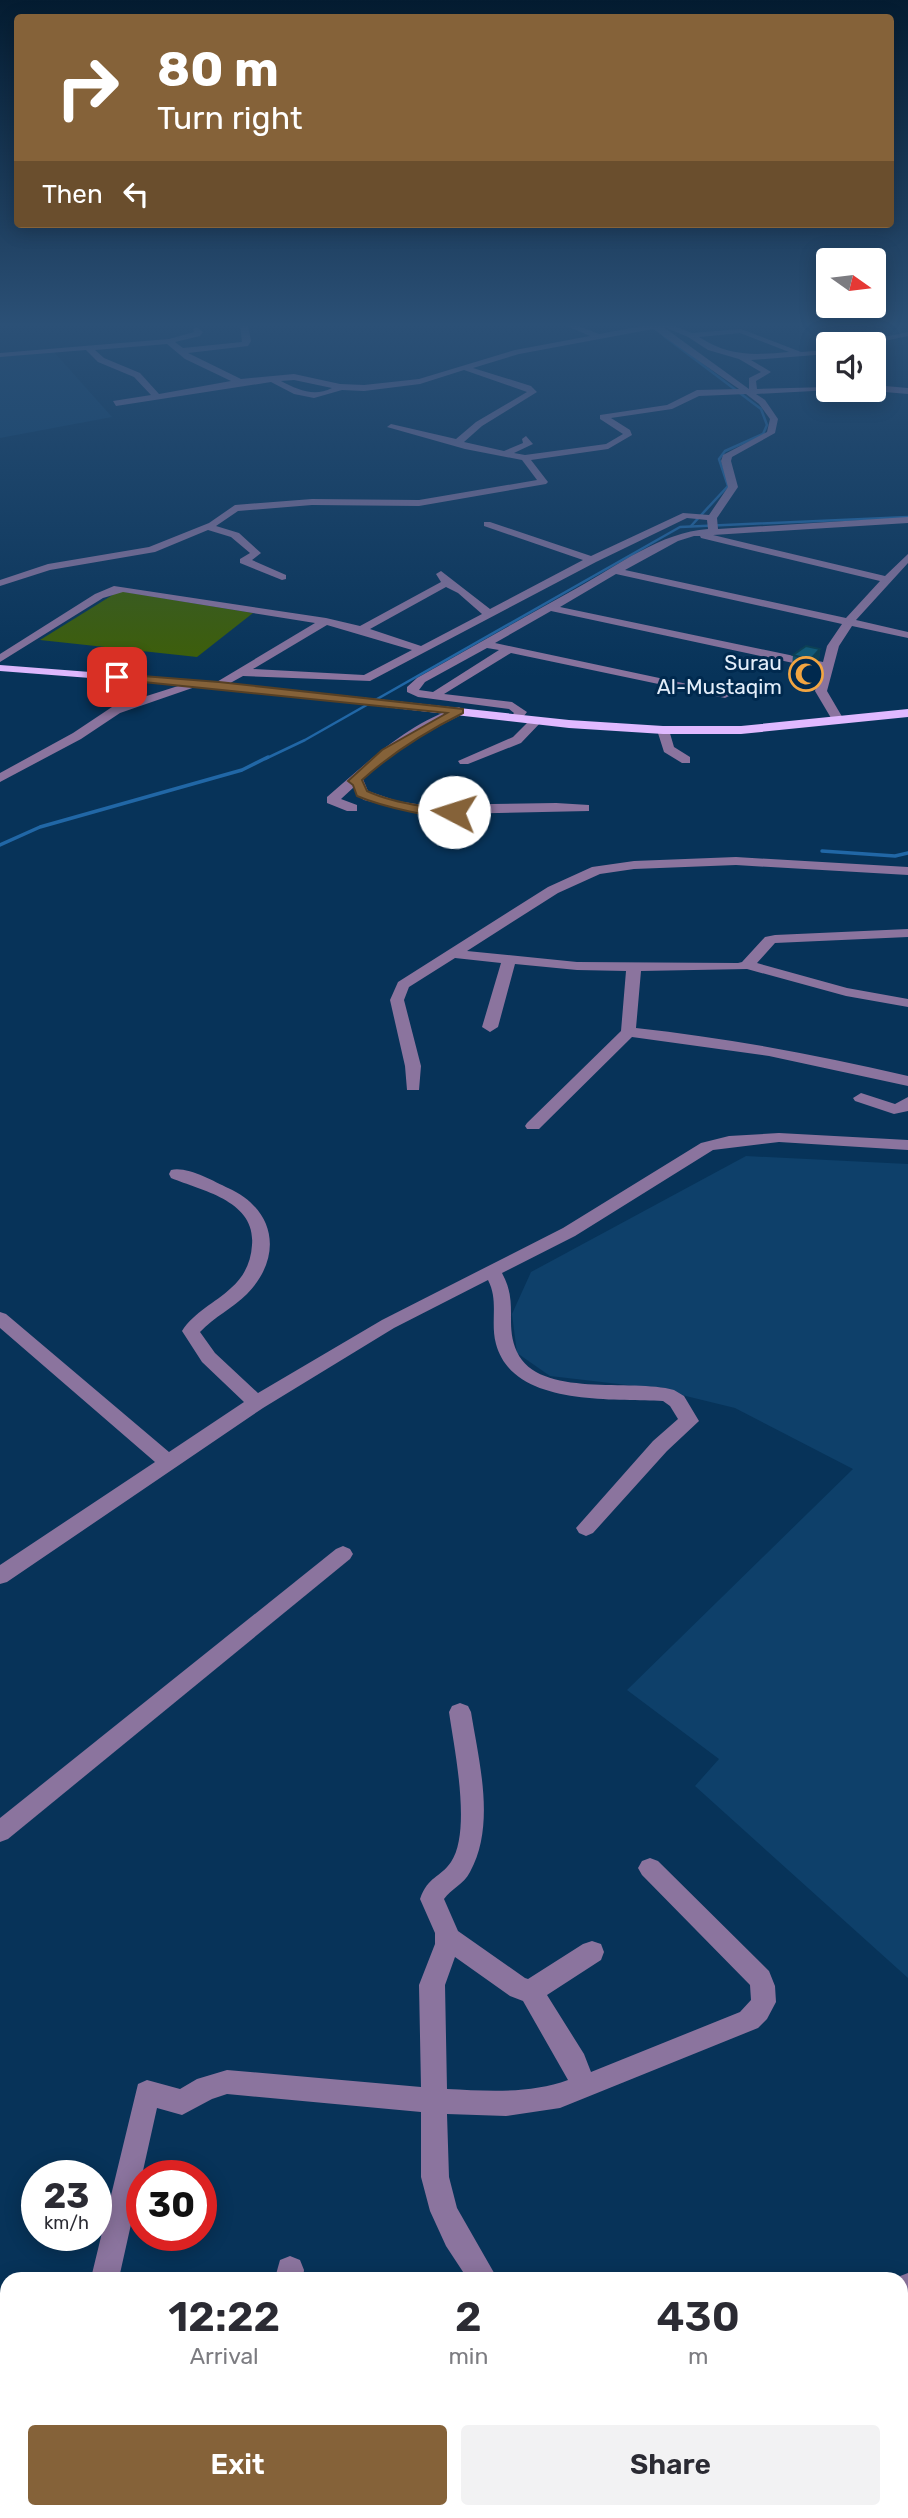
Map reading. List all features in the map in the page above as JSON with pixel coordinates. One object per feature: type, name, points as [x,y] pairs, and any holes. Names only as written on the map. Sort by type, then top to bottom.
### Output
[{"type":"main road","points":[[0,668],[219,685],[516,718],[663,730],[741,730],[908,713]]},
{"type":"street","points":[[459,443],[525,458],[608,446],[614,443]]},
{"type":"street","points":[[507,453],[527,443]]},
{"type":"street","points":[[516,718],[521,712],[512,706],[418,694],[413,692],[413,687],[615,571],[674,539],[711,523],[733,487],[726,461],[728,455],[753,443]]},
{"type":"street","points":[[0,583],[48,567],[151,550],[208,527],[228,510],[240,507],[304,502],[419,503],[543,482],[525,458]]},
{"type":"street","points":[[241,672],[366,679],[592,560],[675,519],[692,515],[711,523],[908,520]]},
{"type":"street","points":[[487,524],[592,560]]},
{"type":"street","points":[[208,527],[235,535],[256,553],[243,561],[282,577]]},
{"type":"street","points":[[693,533],[885,579]]},
{"type":"street","points":[[838,720],[821,691],[825,666],[833,646],[849,621],[908,557]]},
{"type":"street","points":[[615,571],[908,635]]},
{"type":"street","points":[[360,630],[444,579],[489,614]]},
{"type":"street","points":[[0,659],[114,589],[326,621],[423,650]]},
{"type":"street","points":[[551,608],[825,666]]},
{"type":"street","points":[[219,685],[326,621]]},
{"type":"street","points":[[485,644],[725,695]]},
{"type":"street","points":[[437,697],[439,692],[509,649]]},
{"type":"street","points":[[0,778],[77,736],[117,710],[197,683]]},
{"type":"street","points":[[352,808],[332,800],[386,752],[418,731],[459,711]]},
{"type":"street","points":[[464,761],[517,740],[537,720]]},
{"type":"street","points":[[663,730],[668,749],[686,760]]},
{"type":"street","points":[[354,781],[358,782],[362,793],[368,797],[424,810],[454,812],[561,806],[584,808]]},
{"type":"street","points":[[413,1087],[413,1066],[397,1000],[399,991],[411,980],[554,890],[597,870],[634,865],[736,862],[908,871]]},
{"type":"street","points":[[747,965],[770,940],[775,939],[908,933]]},
{"type":"street","points":[[455,954],[509,961],[634,967],[747,965],[846,992],[908,1003]]},
{"type":"street","points":[[490,1027],[509,961]]},
{"type":"street","points":[[533,1126],[628,1032],[634,967]]},
{"type":"street","points":[[628,1032],[799,1058],[908,1081]]},
{"type":"street","points":[[862,1098],[894,1110],[901,1109],[908,1102]]},
{"type":"street","points":[[0,1576],[256,1403],[388,1324],[569,1232],[707,1146],[729,1139],[759,1137],[908,1145]]},
{"type":"street","points":[[177,1174],[245,1204],[259,1221],[262,1240],[257,1263],[250,1278],[236,1294],[191,1331],[191,1336],[203,1350],[256,1403]]},
{"type":"street","points":[[492,1272],[503,1294],[503,1344],[506,1353],[520,1370],[555,1387],[667,1395],[677,1401],[689,1421],[660,1446],[586,1528]]},
{"type":"street","points":[[0,1318],[168,1462]]},
{"type":"street","points":[[0,1832],[343,1554]]},
{"type":"street","points":[[460,1712],[472,1819],[461,1867],[438,1886],[432,1899],[447,1937],[445,1952],[432,1985],[435,2177],[444,2211],[479,2272]]},
{"type":"street","points":[[106,2272],[147,2093],[182,2102],[206,2088],[227,2082],[433,2102],[541,2101],[563,2097],[749,2020],[762,2009],[766,1996],[760,1979],[650,1868]]},
{"type":"street","points":[[447,1937],[519,1988],[531,1991],[575,2063],[584,2087]]},
{"type":"street","points":[[531,1991],[592,1952]]},
{"type":"shaded area","points":[[746,1156],[908,1164],[908,1978],[695,1786],[719,1759],[627,1690],[853,1469],[735,1408],[653,1388],[550,1376],[517,1353],[512,1314],[531,1272]]},
{"type":"green space","points":[[119,591],[253,613],[197,657],[40,640]]},
{"type":"building","points":[[806,646],[820,649],[810,660],[793,655]]},
{"type":"waterway","points":[[691,526],[728,486],[719,459],[725,451],[744,443]]},
{"type":"waterway","points":[[265,759],[305,740],[680,527],[908,517]]},
{"type":"waterway","points":[[0,845],[40,827],[242,770],[268,757]]},
{"type":"waterway","points":[[822,851],[895,856],[908,853]]},
{"type":"place","name":"Surau Al-Mustaqim","points":[[806,674]]},
{"type":"route","points":[[117,677],[219,685],[459,711],[418,731],[386,752],[354,781],[358,782],[362,793],[379,801],[424,810],[454,812]]}]
